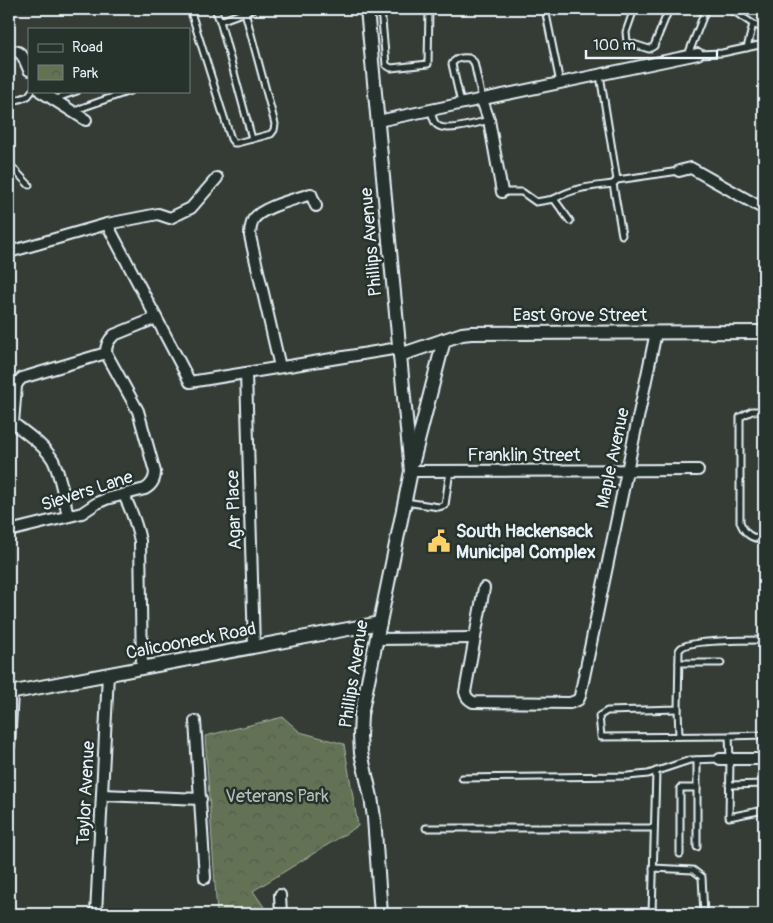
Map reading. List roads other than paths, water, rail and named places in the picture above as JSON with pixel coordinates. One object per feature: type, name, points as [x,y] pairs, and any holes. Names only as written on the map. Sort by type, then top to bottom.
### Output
[{"type":"street","name":"Phillips Avenue","points":[[367,9],[411,471]]},
{"type":"street","points":[[9,52],[14,50],[22,54],[28,68]]},
{"type":"street","points":[[378,121],[693,55]]},
{"type":"street","points":[[41,92],[86,120]]},
{"type":"street","points":[[482,100],[489,120],[502,192]]},
{"type":"street","points":[[679,171],[690,168],[764,209]]},
{"type":"street","points":[[9,252],[108,224],[158,214],[170,218],[191,208],[217,178]]},
{"type":"street","points":[[280,367],[250,229],[253,221],[264,210],[311,194],[316,206]]},
{"type":"street","points":[[68,516],[58,471],[53,460],[46,451],[14,429],[16,386],[22,378],[106,353],[106,346],[114,335],[156,318],[108,224]]},
{"type":"street","name":"East Grove Street","points":[[156,318],[190,382],[280,367],[399,351],[471,333],[764,332]]},
{"type":"street","name":"Maple Avenue","points":[[475,638],[465,690],[469,700],[473,702],[570,703],[578,700],[656,332]]},
{"type":"street","name":"Phillips Avenue","points":[[380,914],[374,818],[361,753],[361,716],[404,502],[444,340]]},
{"type":"street","name":"Sievers Lane","points":[[9,530],[82,513],[106,499],[145,489],[154,482],[155,472],[138,411],[106,353]]},
{"type":"street","name":"Agar Place","points":[[246,373],[254,647]]},
{"type":"street","name":"Franklin Street","points":[[411,471],[698,470]]},
{"type":"street","points":[[124,494],[134,516],[140,541],[142,668]]},
{"type":"street","points":[[376,639],[475,638],[484,588]]},
{"type":"street","name":"Calicooneck Road","points":[[10,692],[380,623]]},
{"type":"street","name":"Taylor Avenue","points":[[96,914],[108,674]]},
{"type":"street","points":[[9,746],[10,692]]},
{"type":"street","points":[[195,721],[205,878]]},
{"type":"street","points":[[725,759],[764,759]]},
{"type":"street","points":[[102,795],[200,799]]},
{"type":"street","points":[[280,895],[280,914]]},
{"type":"lane","points":[[190,9],[220,108],[234,143],[271,134],[275,124],[245,12]]},
{"type":"lane","points":[[215,9],[220,21],[252,140]]},
{"type":"lane","points":[[220,21],[253,9]]},
{"type":"lane","points":[[382,9],[386,65],[391,68],[428,64],[429,9]]},
{"type":"lane","points":[[545,9],[560,84]]},
{"type":"lane","points":[[634,9],[626,32],[627,42],[649,49],[654,46],[669,9]]},
{"type":"lane","points":[[706,9],[693,55],[722,53],[764,44]]},
{"type":"lane","points":[[726,9],[736,10],[753,24],[764,29]]},
{"type":"lane","points":[[747,48],[753,24]]},
{"type":"lane","points":[[462,104],[452,64],[456,60],[464,58],[472,60],[482,100]]},
{"type":"lane","points":[[600,75],[622,235]]},
{"type":"lane","points":[[9,103],[28,96],[31,92]]},
{"type":"lane","points":[[56,102],[60,97],[74,92]]},
{"type":"lane","points":[[74,113],[84,107],[127,92]]},
{"type":"lane","points":[[431,110],[437,126],[446,129],[489,120]]},
{"type":"lane","points":[[9,164],[29,185]]},
{"type":"lane","points":[[502,192],[522,192],[536,202],[554,199],[575,189],[679,171]]},
{"type":"lane","points":[[554,199],[570,221]]},
{"type":"lane","points":[[764,411],[752,411],[740,416],[740,522],[744,531],[756,538],[764,538]]},
{"type":"lane","points":[[404,502],[440,508],[445,505],[450,471]]},
{"type":"lane","points":[[679,736],[679,651],[681,648],[690,644],[764,640]]},
{"type":"lane","points":[[679,663],[721,663]]},
{"type":"lane","points":[[678,708],[607,711],[599,716],[601,737],[764,735]]},
{"type":"lane","points":[[729,736],[725,759],[729,785],[729,817],[764,810]]},
{"type":"lane","points":[[462,778],[628,776],[648,774],[690,760],[725,759]]},
{"type":"lane","points":[[697,760],[697,847]]},
{"type":"lane","points":[[652,914],[656,771]]},
{"type":"lane","points":[[729,785],[764,784]]},
{"type":"lane","points":[[680,854],[680,788],[697,788]]},
{"type":"lane","points":[[426,828],[654,828]]},
{"type":"lane","points":[[653,868],[693,870],[702,877],[704,914]]},
{"type":"place","name":"South Hackensack Municipal Complex","points":[[439,541]]},
{"type":"park label","name":"Veterans Park","points":[[277,796]]}]
